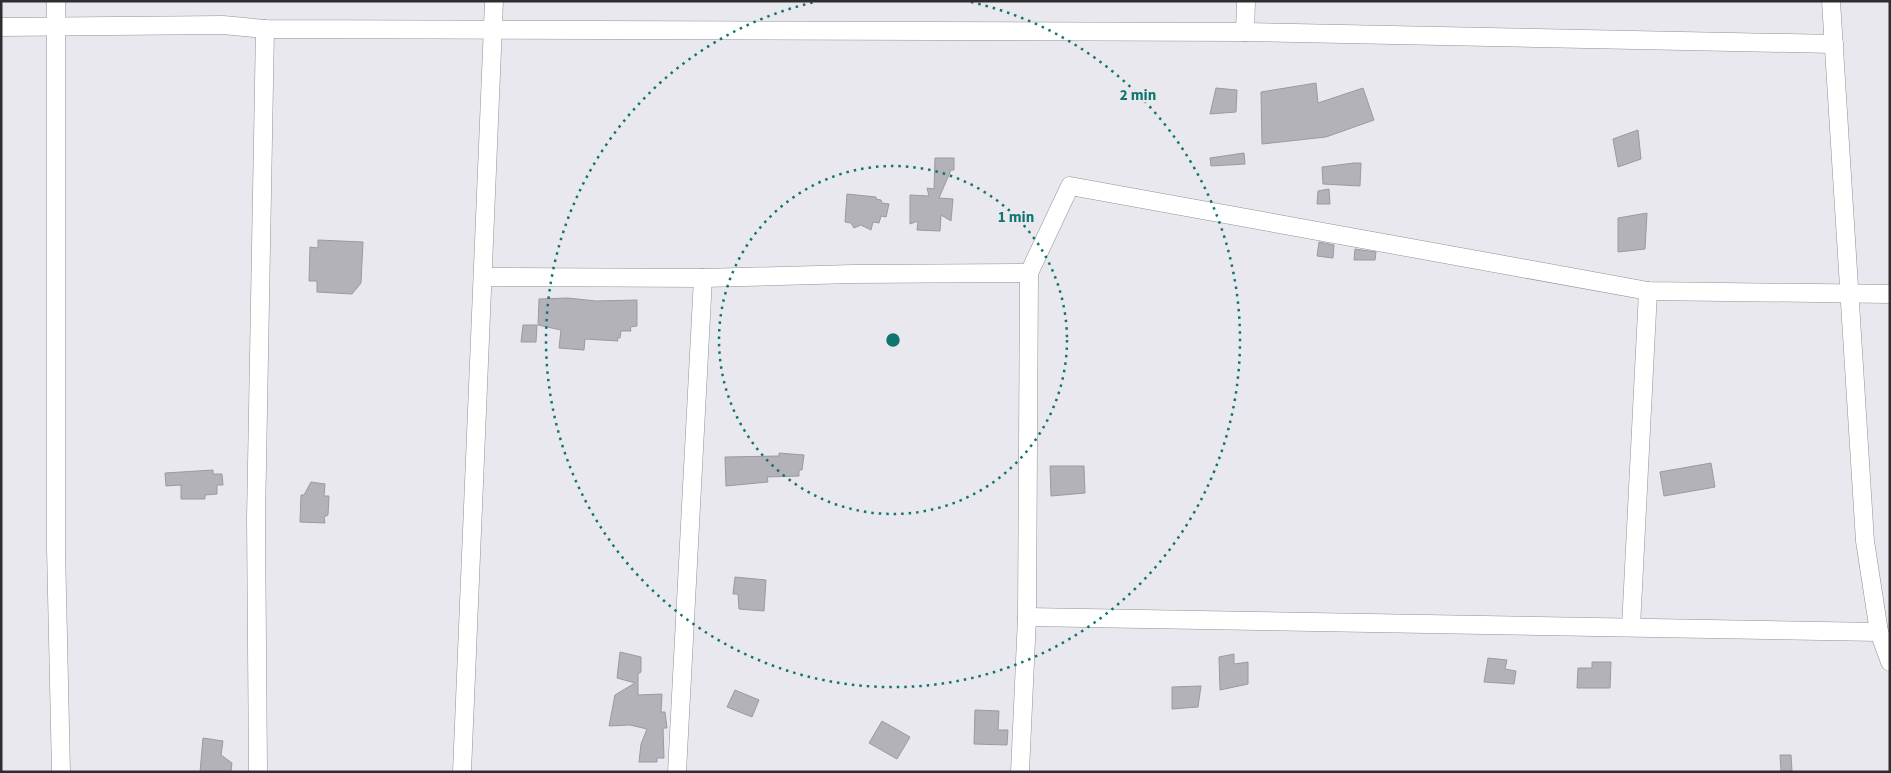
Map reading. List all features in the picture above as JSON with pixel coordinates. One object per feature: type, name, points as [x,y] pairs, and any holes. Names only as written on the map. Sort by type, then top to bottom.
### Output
[{"type":"street","points":[[56,1],[56,548],[61,772]]},
{"type":"street","points":[[462,772],[494,1]]},
{"type":"street","points":[[1245,32],[1246,1]]},
{"type":"street","points":[[1831,1],[1865,541],[1880,632],[1890,662]]},
{"type":"street","points":[[1,27],[223,25],[265,29],[1245,32],[1834,44]]},
{"type":"street","points":[[258,772],[256,519],[265,29]]},
{"type":"street","points":[[1020,772],[1027,617],[1029,273],[1070,186],[1648,291],[1890,294]]},
{"type":"street","points":[[484,277],[703,278],[1029,273]]},
{"type":"street","points":[[677,772],[703,278]]},
{"type":"street","points":[[1631,627],[1648,291]]},
{"type":"street","points":[[1027,617],[1880,632]]},
{"type":"building","points":[[1316,83],[1318,103],[1363,88],[1374,120],[1326,137],[1262,144],[1261,92]]},
{"type":"building","points":[[1216,88],[1237,90],[1236,112],[1210,114]]},
{"type":"building","points":[[1638,130],[1641,159],[1618,167],[1613,139]]},
{"type":"building","points":[[1244,153],[1245,164],[1211,166],[1210,158]]},
{"type":"building","points":[[935,158],[954,158],[954,170],[951,170],[939,198],[953,199],[951,221],[941,215],[940,231],[917,230],[918,221],[910,224],[910,195],[929,196],[927,188],[934,189]]},
{"type":"building","points":[[1361,163],[1360,186],[1323,184],[1322,167]]},
{"type":"building","points":[[1329,189],[1330,204],[1317,204],[1318,191]]},
{"type":"building","points":[[847,194],[876,197],[882,203],[889,204],[886,217],[881,216],[879,223],[873,222],[871,230],[861,225],[854,228],[851,223],[845,222]]},
{"type":"building","points":[[1647,213],[1645,249],[1618,252],[1618,218]]},
{"type":"building","points":[[318,240],[363,242],[361,283],[352,294],[317,292],[317,281],[309,281],[310,247],[318,248]]},
{"type":"building","points":[[1319,242],[1334,245],[1333,258],[1317,256]]},
{"type":"building","points":[[1355,249],[1376,252],[1375,260],[1354,260]]},
{"type":"building","points":[[568,298],[596,301],[637,300],[637,326],[630,327],[631,331],[621,331],[620,338],[617,338],[618,341],[585,339],[584,350],[559,348],[561,330],[538,325],[539,299]]},
{"type":"building","points":[[523,325],[537,325],[536,342],[521,342]]},
{"type":"building","points":[[779,453],[804,455],[802,470],[799,470],[799,476],[767,477],[768,482],[726,486],[725,457],[779,456]]},
{"type":"building","points":[[1711,463],[1715,487],[1664,496],[1660,472]]},
{"type":"building","points":[[1050,466],[1084,466],[1085,493],[1051,496]]},
{"type":"building","points":[[213,470],[213,474],[222,474],[223,485],[217,485],[217,494],[205,495],[205,499],[181,499],[181,485],[166,486],[165,473]]},
{"type":"building","points":[[311,482],[325,484],[324,496],[329,496],[328,515],[324,517],[325,523],[300,522],[301,495],[304,495]]},
{"type":"building","points":[[735,577],[766,580],[764,611],[739,609],[738,594],[733,594]]},
{"type":"building","points":[[620,652],[641,657],[641,672],[638,674],[638,695],[662,694],[661,712],[665,712],[667,728],[663,728],[664,758],[657,758],[657,762],[639,762],[641,744],[647,729],[630,725],[609,726],[615,695],[635,683],[617,678]]},
{"type":"building","points":[[1234,654],[1234,664],[1248,662],[1248,684],[1220,690],[1219,657]]},
{"type":"building","points":[[1488,658],[1507,660],[1505,669],[1516,671],[1514,684],[1484,682]]},
{"type":"building","points":[[1592,662],[1611,662],[1610,688],[1577,688],[1578,668],[1592,668]]},
{"type":"building","points":[[1201,686],[1198,707],[1172,709],[1172,687]]},
{"type":"building","points":[[735,690],[759,700],[752,717],[727,707]]},
{"type":"building","points":[[975,710],[999,711],[998,730],[1008,730],[1007,745],[974,744]]},
{"type":"building","points":[[882,721],[910,737],[897,759],[869,743]]},
{"type":"building","points":[[203,738],[223,741],[221,755],[232,763],[231,772],[200,772]]},
{"type":"building","points":[[1780,755],[1791,755],[1792,771],[1781,771]]}]
